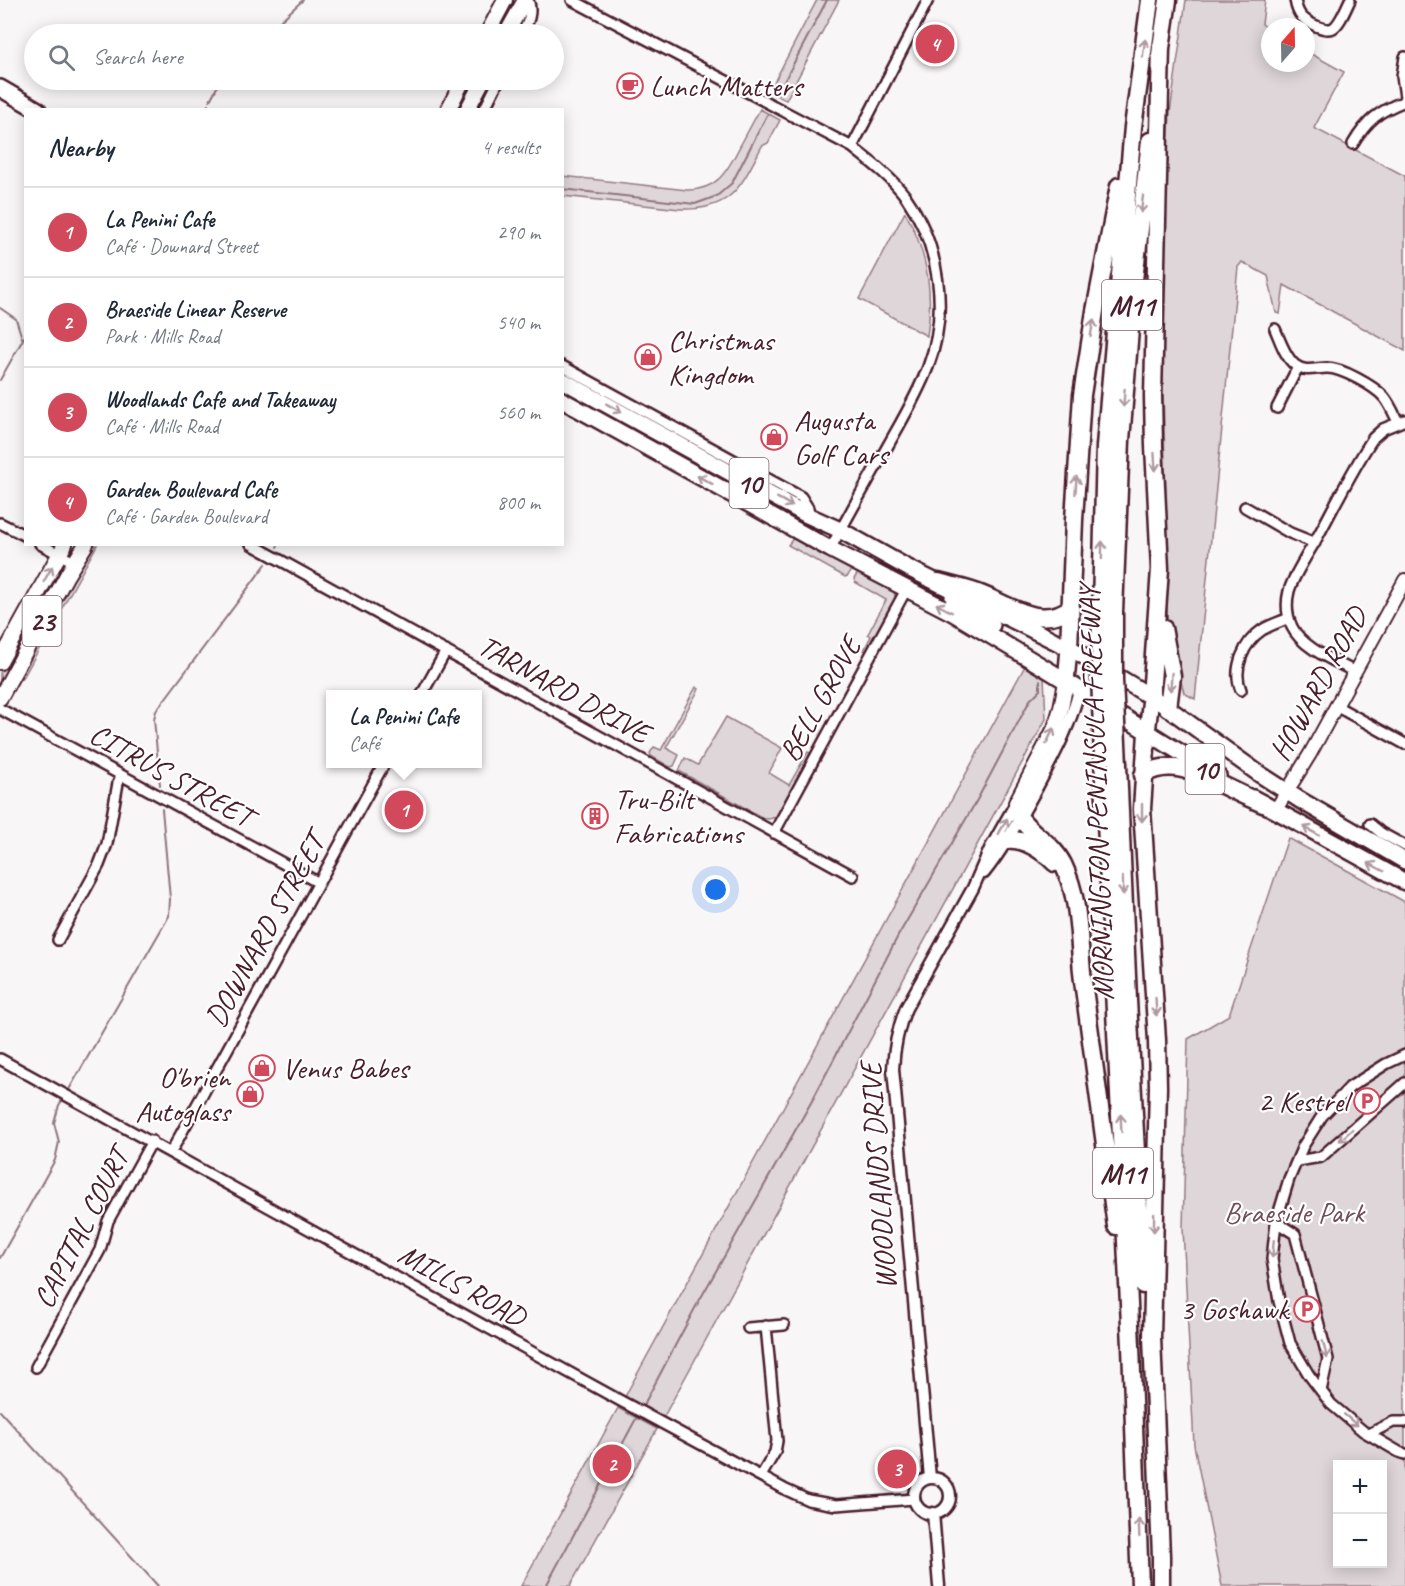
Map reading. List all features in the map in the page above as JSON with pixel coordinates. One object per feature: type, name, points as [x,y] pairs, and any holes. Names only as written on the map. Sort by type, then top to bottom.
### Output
[{"type":"highway","name":"MORNINGTON PENINSULA FREEWAY","points":[[1107,610],[1105,446],[1133,127],[1150,0]]},
{"type":"highway","name":"MORNINGTON PENINSULA FREEWAY","points":[[1160,1586],[1128,1000],[1111,762],[1100,674],[1134,280],[1168,0]]},
{"type":"highway","points":[[1160,1586],[1161,1556],[1152,1337],[1158,1052],[1142,830],[1143,775],[1152,697],[1159,583],[1153,396],[1161,46]]},
{"type":"highway","points":[[1071,681],[1069,648],[1074,520],[1083,386],[1139,85]]},
{"type":"highway","points":[[0,88],[35,108]]},
{"type":"highway","name":"10","points":[[564,381],[807,515],[1069,648],[1152,697],[1287,792],[1405,861]]},
{"type":"highway","name":"10","points":[[564,401],[830,549],[967,621],[1071,681],[1147,733],[1269,808],[1405,882]]},
{"type":"highway","points":[[920,574],[1071,681]]},
{"type":"highway","points":[[938,582],[981,594],[1023,614],[1053,615],[1071,607]]},
{"type":"highway","points":[[1159,583],[1163,636],[1172,676],[1168,708]]},
{"type":"highway","name":"MORNINGTON PENINSULA FREEWAY","points":[[1111,762],[1140,1586]]},
{"type":"highway","points":[[1143,775],[1162,768],[1185,769],[1269,808]]},
{"type":"highway","points":[[1018,810],[1025,824],[1057,854],[1075,896],[1083,976],[1131,1346]]},
{"type":"highway","points":[[1007,840],[1019,841],[1038,850],[1054,863],[1070,882]]},
{"type":"main road","points":[[492,24],[505,0]]},
{"type":"main road","points":[[513,24],[526,0]]},
{"type":"main road","points":[[449,108],[458,90]]},
{"type":"main road","points":[[468,108],[478,90]]},
{"type":"main road","name":"23","points":[[0,698],[85,546]]},
{"type":"main road","name":"23","points":[[0,662],[62,550]]},
{"type":"main road","name":"HOWARD ROAD","points":[[1269,808],[1287,792],[1405,580]]},
{"type":"main road","name":"WOODLANDS DRIVE","points":[[1018,810],[1055,728],[1071,681]]},
{"type":"street","points":[[526,0],[531,7],[528,24]]},
{"type":"street","points":[[572,0],[852,147],[882,170],[905,197],[922,226],[933,255],[940,294],[938,332],[928,366],[914,398],[830,549]]},
{"type":"street","points":[[852,147],[928,0]]},
{"type":"street","points":[[1295,0],[1302,17],[1323,29],[1330,29],[1336,26],[1350,0]]},
{"type":"street","points":[[1353,144],[1370,120],[1384,109],[1405,99],[1402,76],[1405,57]]},
{"type":"street","points":[[485,108],[494,90]]},
{"type":"street","points":[[1275,329],[1291,361],[1298,367],[1307,370],[1331,368],[1344,372],[1378,392],[1401,421],[1383,429],[1373,438],[1289,592],[1287,610],[1295,632],[1306,644],[1355,672]]},
{"type":"street","points":[[564,367],[801,497],[808,507],[807,515]]},
{"type":"street","points":[[1277,408],[1298,367]]},
{"type":"street","points":[[1245,507],[1290,533],[1315,543]]},
{"type":"street","points":[[0,523],[24,535]]},
{"type":"street","points":[[47,546],[62,550],[74,562]]},
{"type":"street","name":"TARNARD DRIVE","points":[[255,546],[853,876]]},
{"type":"street","name":"BELL GROVE","points":[[774,833],[908,588]]},
{"type":"street","points":[[1241,690],[1237,679],[1239,665],[1247,646],[1263,629],[1289,618]]},
{"type":"street","points":[[424,690],[446,651]]},
{"type":"street","points":[[1336,706],[1405,744]]},
{"type":"street","name":"CITRUS STREET","points":[[0,709],[319,883]]},
{"type":"street","name":"DOWNARD STREET","points":[[171,1152],[382,768]]},
{"type":"street","points":[[58,940],[99,865],[107,843],[121,776]]},
{"type":"street","name":"WOODLANDS DRIVE","points":[[973,888],[1007,840],[1018,810]]},
{"type":"street","name":"WOODLANDS DRIVE","points":[[930,1478],[893,1069],[894,1049],[906,1008],[973,888],[990,849],[1018,810]]},
{"type":"street","points":[[1370,824],[1405,846]]},
{"type":"street","points":[[1356,833],[1385,835]]},
{"type":"street","points":[[1405,1054],[1350,1087],[1322,1116],[1303,1146],[1289,1179],[1276,1222],[1272,1259],[1279,1301],[1290,1343],[1309,1375],[1331,1404],[1369,1434],[1405,1454]]},
{"type":"street","name":"MILLS ROAD","points":[[0,1059],[619,1400],[808,1500],[836,1505],[914,1499]]},
{"type":"street","points":[[1297,1161],[1321,1157],[1405,1083]]},
{"type":"street","name":"CAPITAL COURT","points":[[36,1367],[100,1250],[108,1221],[152,1142]]},
{"type":"street","points":[[1276,1222],[1295,1234],[1328,1359],[1321,1391]]},
{"type":"street","points":[[748,1328],[784,1325]]},
{"type":"street","points":[[761,1476],[775,1452],[777,1441],[766,1326]]},
{"type":"street","points":[[1369,1434],[1393,1422],[1405,1422]]},
{"type":"street","points":[[930,1478],[940,1480],[950,1494],[947,1505],[939,1512],[933,1513],[923,1511],[914,1499],[914,1493],[919,1484],[930,1478]]},
{"type":"street","points":[[933,1513],[939,1586]]},
{"type":"green space","points":[[817,0],[839,0],[786,100],[769,92]]},
{"type":"green space","points":[[1186,0],[1265,0],[1261,18],[1261,72],[1315,72],[1315,56],[1344,72],[1314,128],[1405,176],[1405,351],[1284,285],[1280,314],[1276,313],[1268,276],[1242,262],[1238,267],[1195,699],[1184,693],[1169,638],[1167,611],[1168,572],[1160,283],[1170,113]]},
{"type":"green space","points":[[760,109],[780,120],[768,143],[762,146],[741,184],[733,193],[712,206],[680,209],[564,196],[564,176],[687,190],[706,187],[720,178],[735,157]]},
{"type":"green space","points":[[905,212],[919,242],[927,272],[930,304],[927,336],[859,299]]},
{"type":"green space","points":[[564,384],[806,520],[823,531],[821,534],[564,397]]},
{"type":"green space","points":[[795,536],[852,567],[848,576],[845,577],[788,545]]},
{"type":"green space","points":[[92,546],[96,546],[24,676],[19,680],[24,665]]},
{"type":"green space","points":[[65,565],[0,686],[0,673],[53,576],[60,567]]},
{"type":"green space","points":[[859,571],[894,591],[896,601],[867,652],[864,650],[871,636],[868,634],[886,600],[855,582],[854,579]]},
{"type":"green space","points":[[1025,666],[1044,677],[1046,719],[663,1418],[659,1417],[625,1397]]},
{"type":"green space","points":[[696,687],[699,689],[666,748],[679,755],[674,766],[670,767],[651,756],[650,753],[654,747],[661,750]]},
{"type":"green space","points":[[726,717],[782,748],[769,773],[789,785],[808,752],[812,754],[776,817],[763,818],[679,771],[685,758],[698,765]]},
{"type":"green space","name":"Braeside Park","points":[[1288,838],[1405,902],[1405,1586],[1222,1586],[1194,1445],[1183,1228],[1188,1039],[1229,1015]]},
{"type":"green space","points":[[618,1408],[657,1429],[570,1586],[521,1586]]},
{"type":"waterway","points":[[277,24],[303,0]]},
{"type":"waterway","points":[[777,95],[827,0]]},
{"type":"waterway","points":[[210,100],[216,90]]},
{"type":"waterway","points":[[564,189],[695,204],[717,196],[732,183],[767,115]]},
{"type":"waterway","points":[[0,308],[16,319],[22,338]]},
{"type":"waterway","points":[[0,380],[24,338]]},
{"type":"waterway","points":[[160,785],[154,719],[156,711],[266,564]]},
{"type":"waterway","points":[[641,1410],[694,1310],[813,1099],[898,936],[977,800],[1030,700],[1040,690],[1040,680]]},
{"type":"waterway","points":[[67,1093],[169,916],[170,899],[162,809]]},
{"type":"waterway","points":[[0,1258],[55,1160],[59,1142],[54,1123],[59,1105],[64,1098]]},
{"type":"waterway","points":[[0,1411],[158,1586]]},
{"type":"waterway","points":[[546,1586],[638,1415]]},
{"type":"place","name":"Garden Boulevard Cafe","points":[[935,44]]},
{"type":"place","name":"Lunch Matters","points":[[630,86]]},
{"type":"place","name":"Christmas Kingdom","points":[[648,357]]},
{"type":"place","name":"Augusta Golf Cars","points":[[774,437]]},
{"type":"place","name":"La Penini Cafe","points":[[404,810]]},
{"type":"place","name":"Tru-Bilt Fabrications","points":[[595,816]]},
{"type":"place","name":"Venus Babes","points":[[262,1068]]},
{"type":"place","name":"O'brien Autoglass","points":[[250,1094]]},
{"type":"place","name":"2 Kestrel","points":[[1367,1101]]},
{"type":"place","name":"3 Goshawk","points":[[1307,1309]]},
{"type":"place","name":"Braeside Linear Reserve","points":[[612,1464]]},
{"type":"place","name":"Woodlands Cafe and Takeaway","points":[[897,1469]]}]
